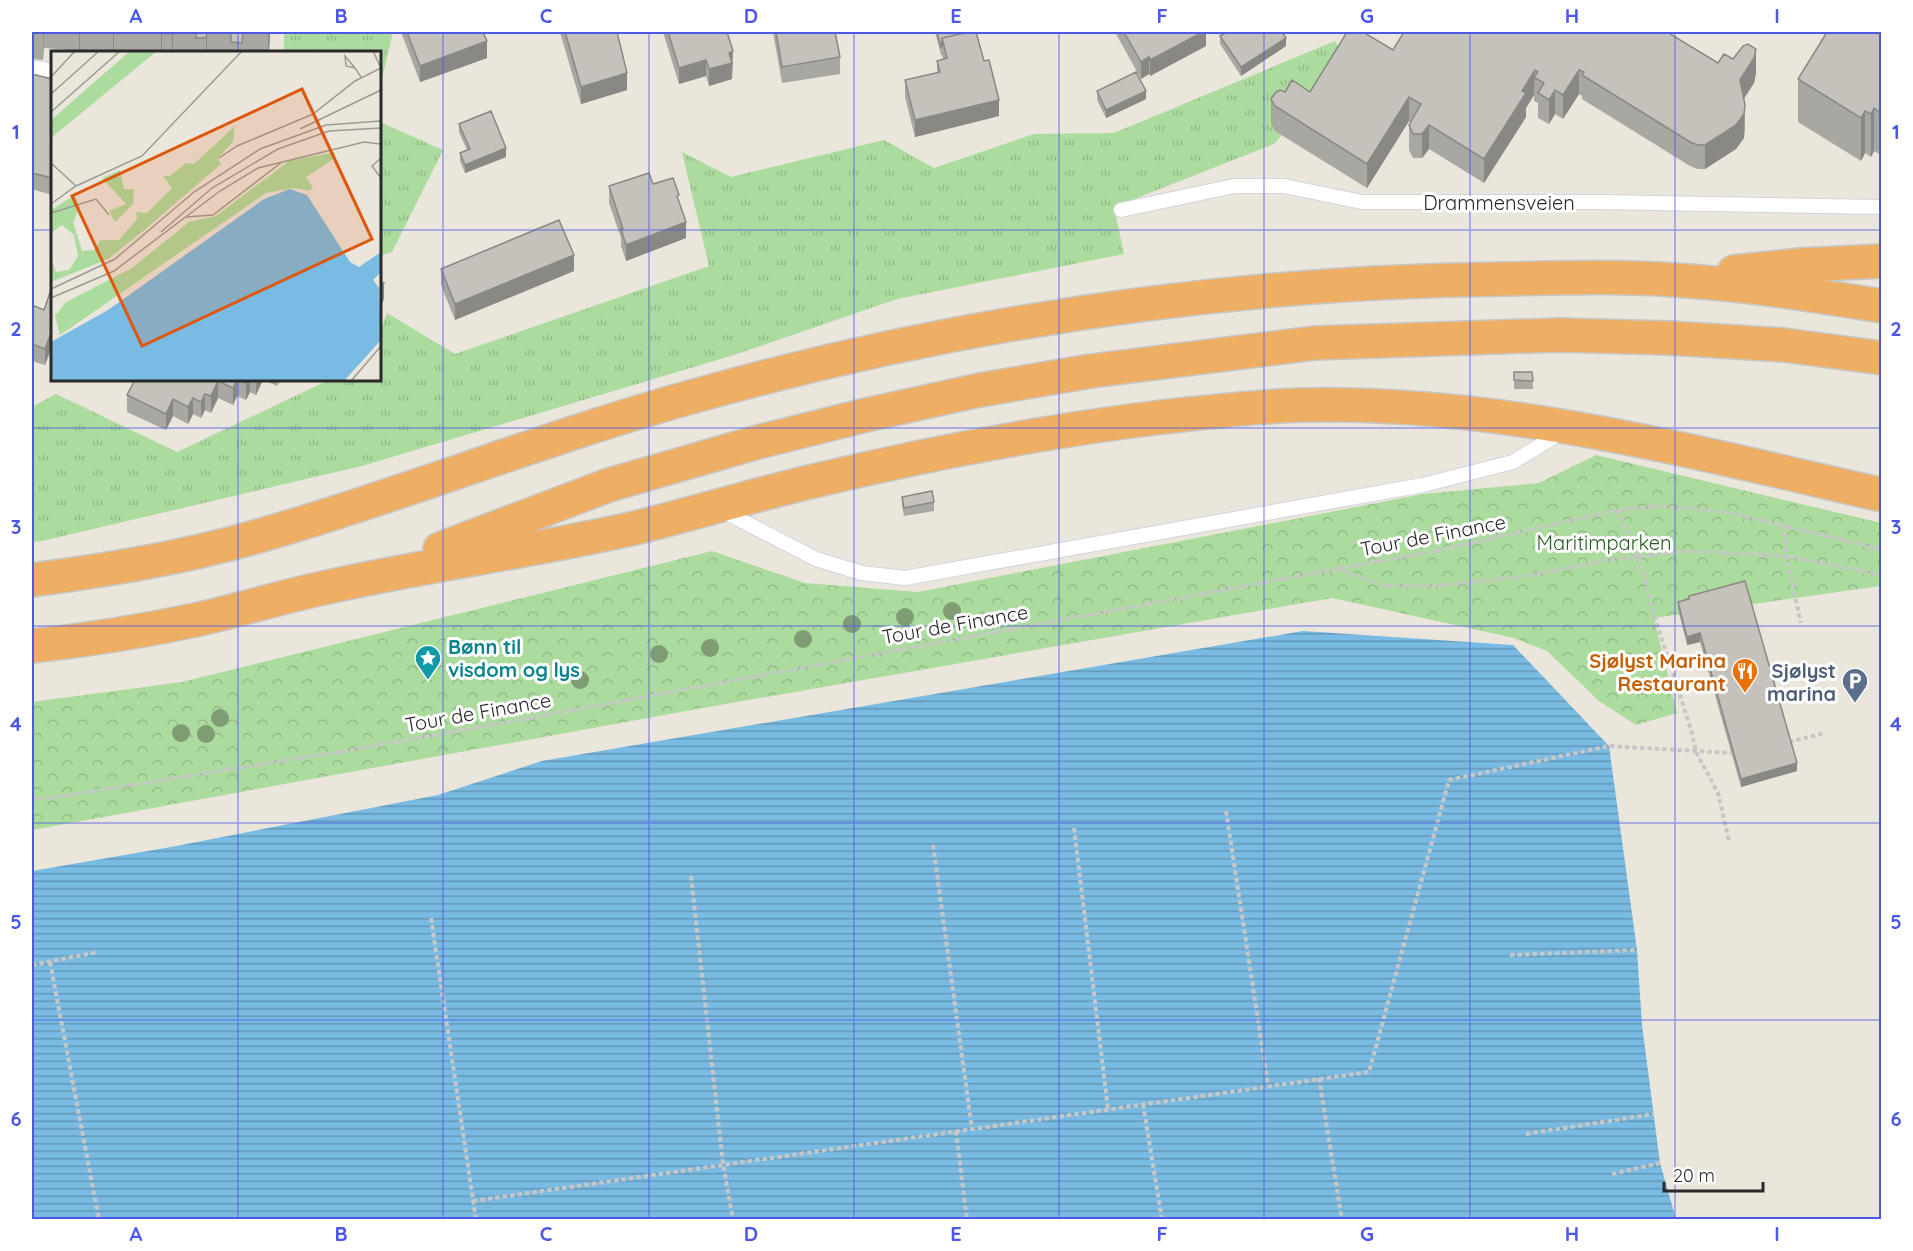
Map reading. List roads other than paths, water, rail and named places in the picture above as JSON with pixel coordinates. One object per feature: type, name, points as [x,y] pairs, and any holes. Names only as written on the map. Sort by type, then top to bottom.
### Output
[{"type":"highway","points":[[1673,279],[1800,265],[1881,261]]},
{"type":"highway","points":[[32,580],[179,556],[252,538],[693,396],[845,357],[1004,326],[1203,296],[1438,280],[1673,279],[1791,292],[1881,306]]},
{"type":"highway","points":[[327,587],[460,542],[609,485],[758,442],[980,390],[1091,371],[1315,343],[1559,335],[1669,338],[1785,345],[1881,358]]},
{"type":"highway","points":[[32,646],[194,620],[327,587],[633,528],[829,477],[1026,437],[1217,411],[1298,405],[1363,404],[1474,412],[1571,426],[1881,495]]},
{"type":"lane","points":[[32,68],[51,70]]},
{"type":"lane","name":"Drammensveien","points":[[1121,210],[1234,186],[1284,186],[1362,202],[1599,202],[1881,207]]},
{"type":"lane","points":[[714,506],[816,559],[862,573],[905,578],[1423,485],[1513,462],[1571,426]]},
{"type":"water","points":[[1303,631],[1513,645],[1609,746],[1637,950],[1642,1025],[1660,1163],[1676,1219],[32,1219],[32,871],[171,847],[438,795],[542,761]]},
{"type":"place","name":"Bønn til visdom og lys","points":[[428,681]]},
{"type":"place","name":"Sjølyst Marina Restaurant","points":[[1745,694]]},
{"type":"place","name":"Sjølyst marina","points":[[1855,704]]},
{"type":"park label","name":"Maritimparken","points":[[1604,542]]}]
